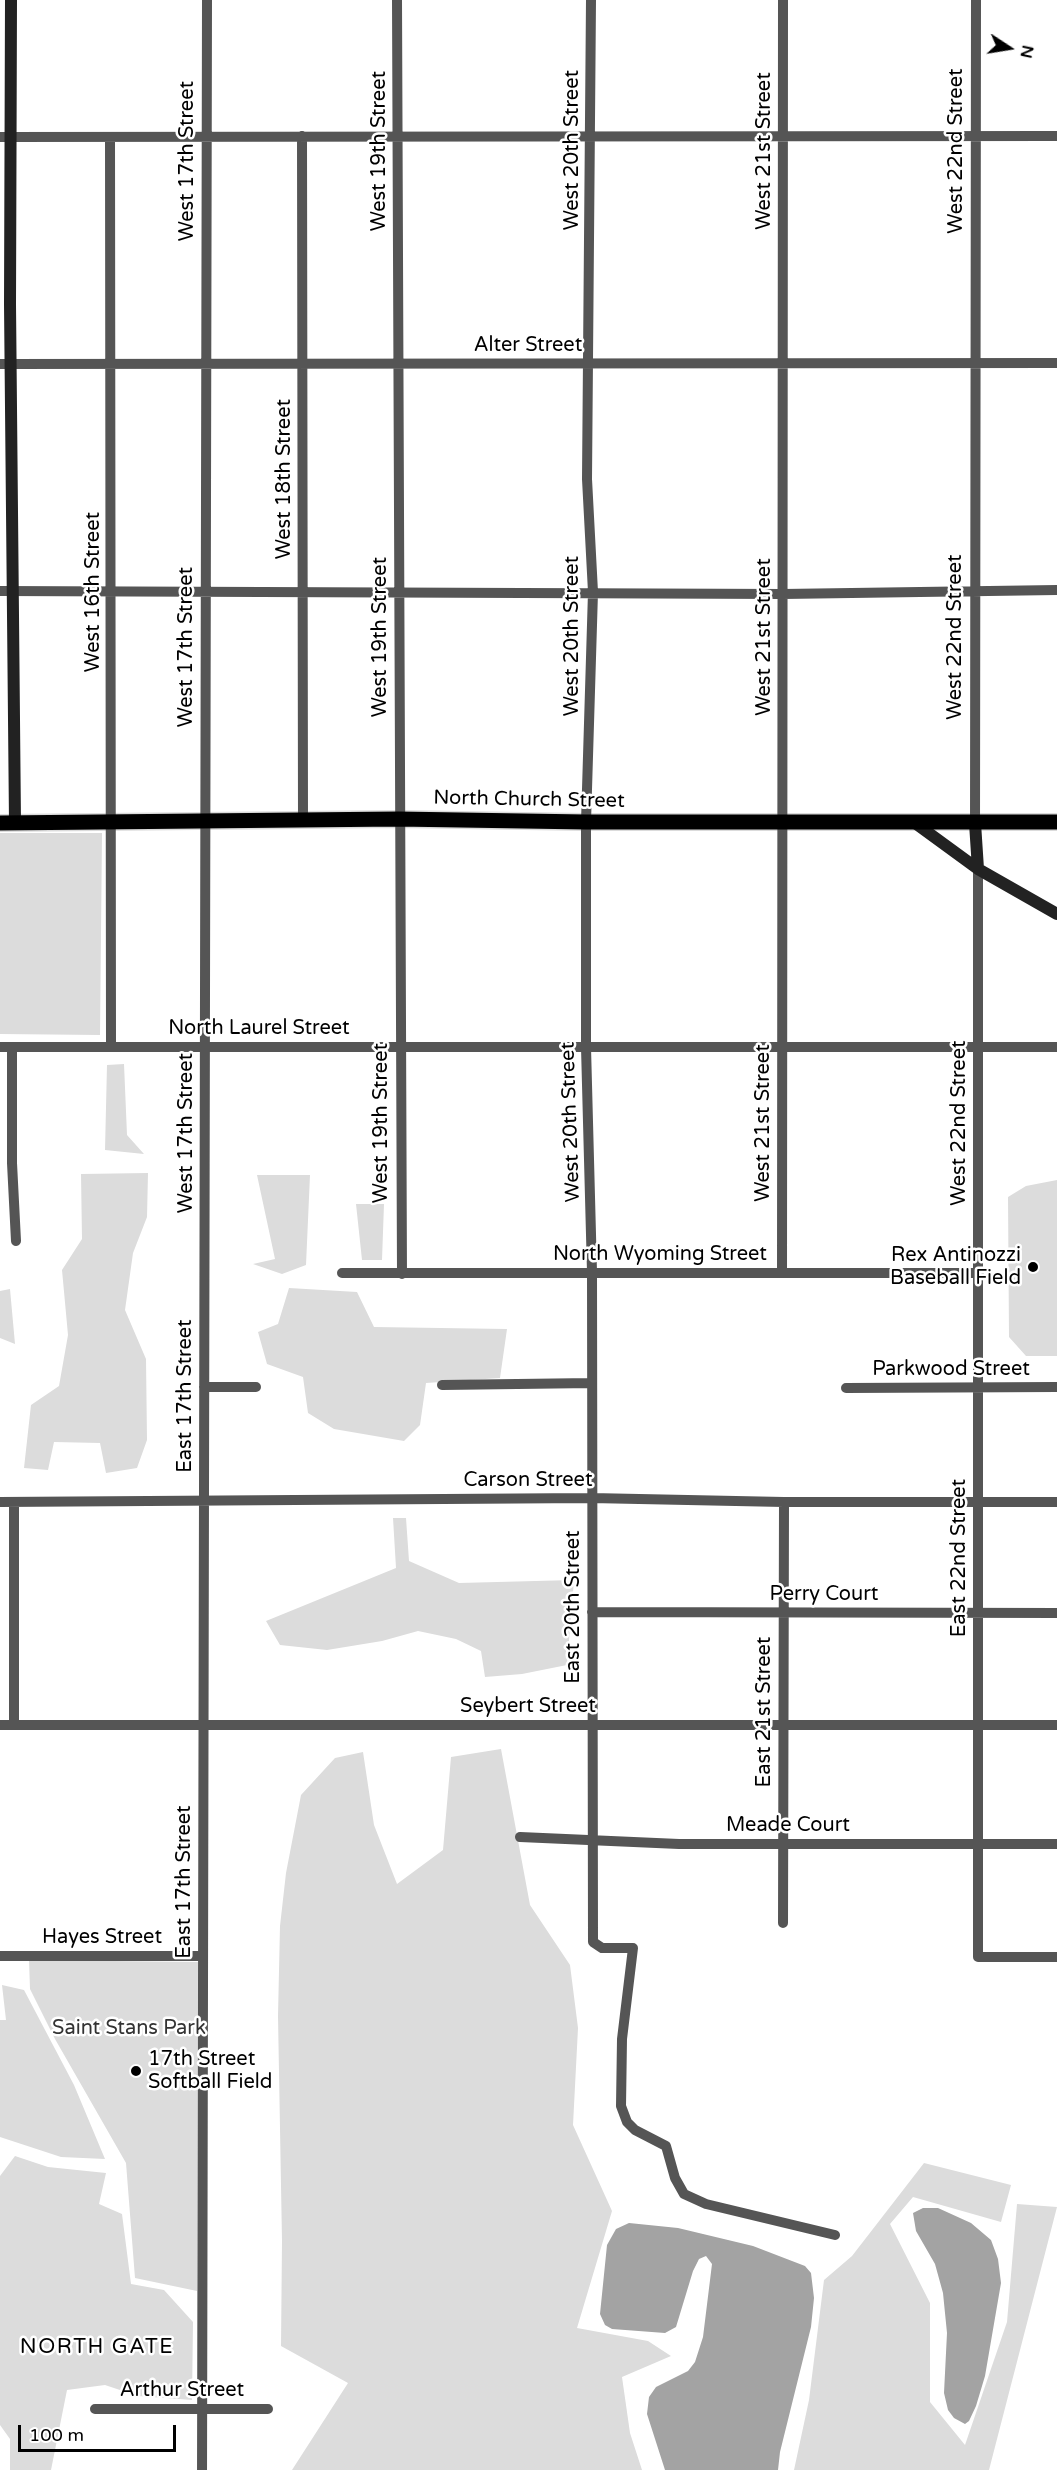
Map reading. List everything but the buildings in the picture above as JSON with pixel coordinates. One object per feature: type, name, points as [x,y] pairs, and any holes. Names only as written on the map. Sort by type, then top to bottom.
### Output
[{"type":"main road","points":[[7,823],[6,137],[11,0]]},
{"type":"main road","name":"North Church Street","points":[[7,823],[303,822],[398,819],[783,823],[1057,822]]},
{"type":"main road","points":[[915,823],[978,868],[1057,914]]},
{"type":"main road","name":"West 22nd Street","points":[[975,823],[978,868]]},
{"type":"street","name":"West 17th Street","points":[[204,1294],[207,0]]},
{"type":"street","name":"West 19th Street","points":[[397,0],[398,364],[401,478],[398,819],[402,1274]]},
{"type":"street","name":"West 20th Street","points":[[591,0],[587,479],[593,592],[586,822],[586,1047],[592,1272]]},
{"type":"street","name":"West 21st Street","points":[[782,1273],[783,0]]},
{"type":"street","name":"West 22nd Street","points":[[975,823],[976,0]]},
{"type":"street","name":"West 18th Street","points":[[302,136],[303,822]]},
{"type":"street","points":[[6,137],[976,138],[1057,136]]},
{"type":"street","name":"West 16th Street","points":[[110,137],[111,1047]]},
{"type":"street","name":"Alter Street","points":[[6,364],[1057,363]]},
{"type":"street","points":[[6,591],[112,594],[593,592],[783,594],[1057,590]]},
{"type":"street","name":"West 22nd Street","points":[[978,868],[979,1273]]},
{"type":"street","name":"North Laurel Street","points":[[0,1047],[1057,1047]]},
{"type":"street","points":[[12,1047],[12,1163],[16,1242]]},
{"type":"street","name":"East 20th Street","points":[[592,1272],[593,1941],[602,1948],[633,1948],[622,2039],[621,2106],[627,2122],[635,2130],[666,2146],[675,2178],[684,2194],[706,2204],[836,2235]]},
{"type":"street","name":"North Wyoming Street","points":[[342,1273],[979,1273]]},
{"type":"street","name":"East 22nd Street","points":[[978,1844],[979,1273]]},
{"type":"street","name":"East 17th Street","points":[[202,2470],[204,1294]]},
{"type":"street","points":[[442,1385],[592,1383]]},
{"type":"street","points":[[204,1387],[256,1387]]},
{"type":"street","name":"Parkwood Street","points":[[846,1388],[1057,1387]]},
{"type":"street","name":"Carson Street","points":[[0,1502],[591,1498],[784,1502],[1057,1502]]},
{"type":"street","points":[[14,1502],[14,1725]]},
{"type":"street","name":"East 21st Street","points":[[783,1923],[784,1502]]},
{"type":"street","name":"Perry Court","points":[[592,1612],[1057,1613]]},
{"type":"street","name":"Seybert Street","points":[[0,1725],[1057,1725]]},
{"type":"street","name":"Meade Court","points":[[520,1837],[593,1838],[680,1844],[1057,1844]]},
{"type":"street","points":[[978,1844],[978,1957],[1057,1957]]},
{"type":"street","name":"Hayes Street","points":[[0,1956],[203,1956]]},
{"type":"street","name":"Arthur Street","points":[[95,2409],[268,2409]]},
{"type":"green space","points":[[0,833],[102,833],[100,1035],[0,1034]]},
{"type":"green space","points":[[124,1064],[127,1135],[144,1154],[105,1150],[107,1065]]},
{"type":"green space","points":[[148,1173],[147,1217],[133,1253],[125,1310],[146,1359],[147,1440],[137,1468],[106,1473],[100,1443],[54,1442],[48,1470],[24,1468],[31,1405],[59,1386],[68,1335],[62,1270],[82,1239],[81,1174]]},
{"type":"green space","points":[[257,1175],[310,1175],[306,1265],[282,1274],[253,1264],[275,1259]]},
{"type":"green space","name":"Rex Antinozzi Baseball Field","points":[[1057,1180],[1057,1356],[1026,1356],[1009,1337],[1008,1197],[1026,1186]]},
{"type":"green space","points":[[356,1204],[384,1204],[382,1260],[362,1260]]},
{"type":"green space","points":[[289,1288],[357,1292],[374,1327],[507,1329],[500,1378],[426,1383],[420,1425],[404,1441],[334,1429],[308,1413],[303,1377],[267,1364],[258,1332],[278,1324]]},
{"type":"green space","points":[[10,1289],[15,1344],[0,1338],[0,1291]]},
{"type":"green space","points":[[393,1518],[406,1518],[409,1561],[459,1583],[574,1580],[567,1665],[522,1674],[485,1677],[481,1651],[456,1639],[418,1631],[382,1641],[327,1650],[280,1645],[266,1621],[396,1568]]},
{"type":"green space","points":[[501,1749],[530,1905],[570,1965],[578,2028],[573,2125],[612,2211],[577,2328],[648,2341],[671,2356],[622,2377],[630,2433],[642,2470],[292,2470],[348,2383],[281,2346],[282,2241],[278,2016],[280,1926],[286,1873],[301,1795],[335,1758],[363,1752],[374,1825],[397,1884],[443,1850],[451,1757]]},
{"type":"green space","name":"Saint Stans Park","points":[[29,1960],[198,1962],[197,2291],[135,2278],[126,2163],[55,2039],[30,1989]]},
{"type":"green space","points":[[2,1985],[24,1990],[74,2085],[105,2159],[61,2157],[0,2137],[0,2020],[6,2020]]},
{"type":"green space","points":[[15,2156],[48,2167],[106,2173],[99,2204],[122,2214],[131,2284],[164,2290],[193,2322],[192,2400],[138,2396],[105,2385],[67,2390],[51,2470],[10,2470],[10,2439],[0,2425],[0,2176]]},
{"type":"green space","points":[[924,2163],[1011,2185],[1001,2222],[913,2197],[890,2224],[930,2303],[930,2402],[965,2445],[1007,2322],[1017,2204],[1057,2207],[989,2470],[794,2470],[809,2400],[824,2280],[852,2256]]},
{"type":"shaded area","points":[[923,2208],[938,2208],[971,2223],[991,2240],[998,2259],[1001,2283],[985,2376],[976,2406],[969,2421],[965,2424],[954,2418],[948,2410],[944,2393],[947,2333],[943,2293],[935,2264],[916,2231],[913,2213]]},
{"type":"shaded area","points":[[629,2223],[678,2228],[753,2246],[805,2266],[811,2273],[814,2298],[811,2327],[780,2452],[778,2470],[665,2470],[647,2414],[649,2397],[656,2387],[688,2371],[695,2362],[703,2337],[712,2264],[706,2256],[699,2259],[693,2271],[676,2327],[665,2333],[612,2329],[605,2325],[600,2314],[607,2245],[616,2229]]},
{"type":"place","name":"Rex Antinozzi Baseball Field","points":[[1033,1267]]},
{"type":"place","name":"17th Street Softball Field","points":[[136,2071]]},
{"type":"district","name":"NORTH GATE","points":[[97,2347]]}]
